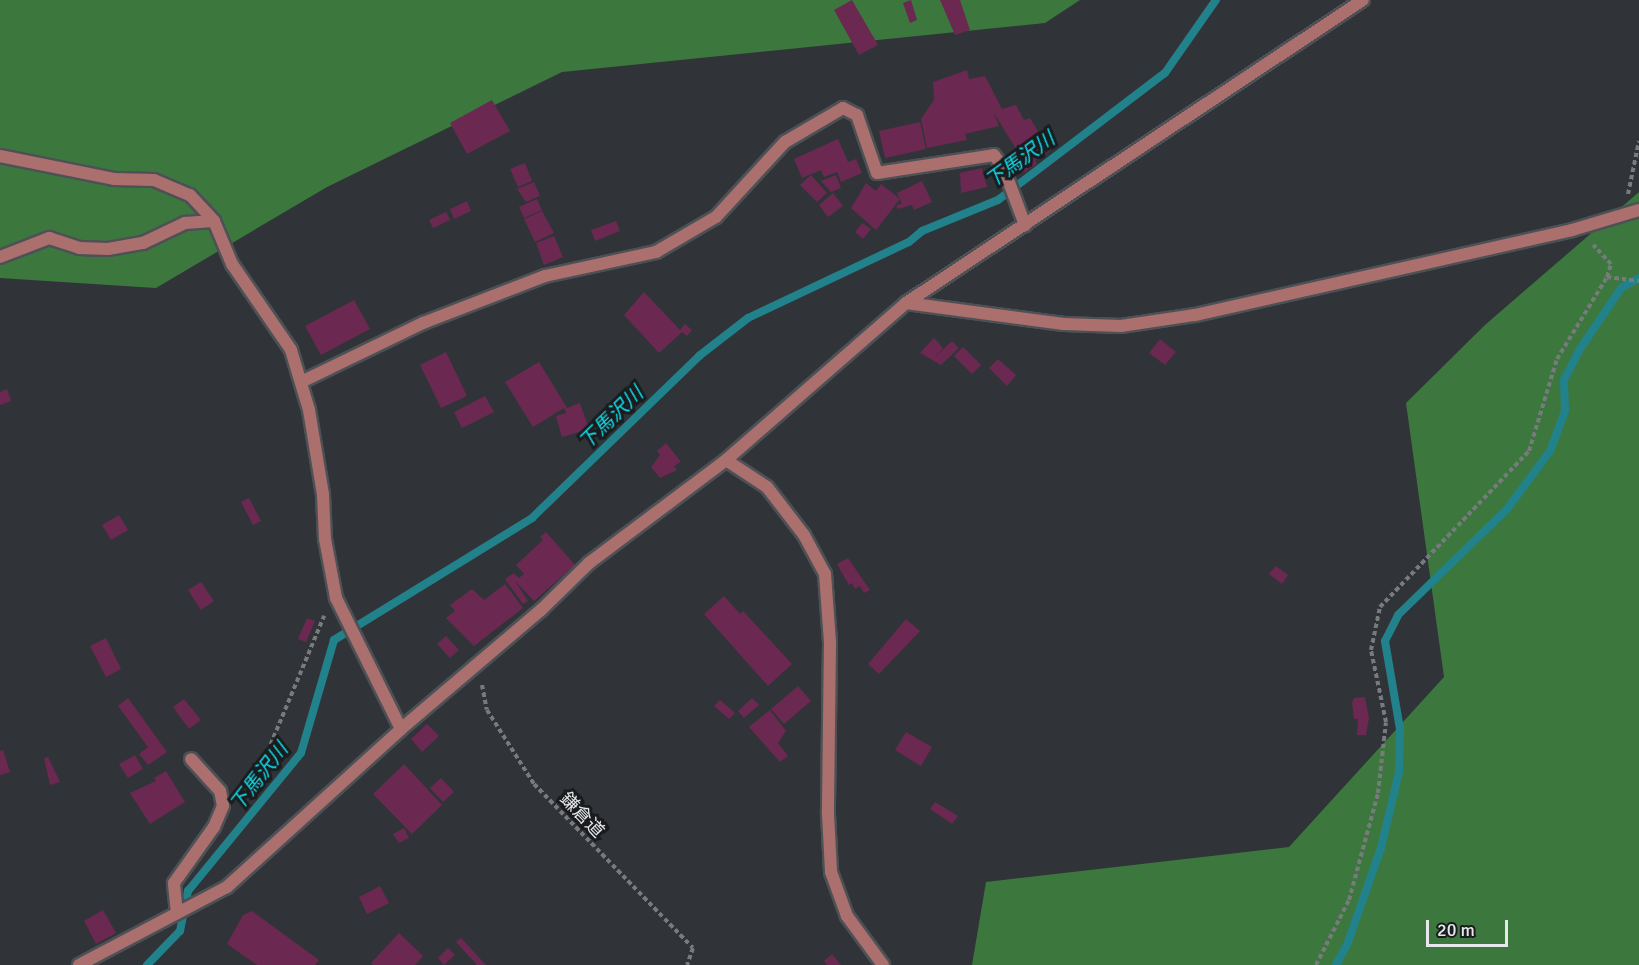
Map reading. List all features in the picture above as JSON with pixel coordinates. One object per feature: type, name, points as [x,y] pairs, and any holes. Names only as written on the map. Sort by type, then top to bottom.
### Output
[{"type":"street","points":[[79,965],[227,887],[589,563],[726,460],[906,303],[1363,0]]},
{"type":"street","points":[[302,382],[423,323],[545,276],[656,252],[716,217],[785,141],[843,108],[857,115],[878,173],[994,155],[1004,169],[1025,225]]},
{"type":"street","points":[[0,156],[114,178],[154,180],[190,195],[214,221],[232,264],[291,350],[309,410],[323,495],[325,539],[336,598],[360,642],[401,729]]},
{"type":"street","points":[[906,303],[1064,324],[1121,326],[1195,315],[1572,230],[1639,210]]},
{"type":"street","points":[[0,257],[49,238],[79,248],[108,249],[143,243],[185,223],[214,221]]},
{"type":"street","points":[[726,460],[767,487],[804,535],[825,574],[830,642],[828,814],[831,872],[847,916],[883,965]]},
{"type":"street","points":[[177,913],[174,883],[214,827],[223,806],[220,791],[191,759]]},
{"type":"path","points":[[1624,215],[1639,141]]},
{"type":"path","points":[[1316,965],[1349,900],[1378,793],[1386,722],[1371,650],[1380,607],[1528,452],[1557,359],[1607,277],[1611,264],[1604,253],[1572,230]]},
{"type":"path","points":[[1607,277],[1639,281]]},
{"type":"path","points":[[223,806],[245,787],[265,758],[325,614],[336,598]]},
{"type":"path","name":"鎌倉道","points":[[477,663],[487,710],[534,784],[693,948],[687,965]]},
{"type":"green space","points":[[0,0],[1080,0],[1045,23],[562,72],[327,187],[156,288],[0,278]]},
{"type":"green space","points":[[1639,192],[1639,965],[972,965],[986,882],[1289,847],[1444,677],[1406,403],[1485,325]]},
{"type":"building","points":[[852,0],[878,45],[859,55],[834,10]]},
{"type":"building","points":[[911,0],[917,20],[910,23],[903,3]]},
{"type":"building","points":[[940,0],[960,0],[970,30],[955,35]]},
{"type":"building","points":[[967,70],[969,79],[985,76],[1002,109],[1016,105],[1024,120],[1030,118],[1050,151],[1035,160],[1037,164],[1023,173],[1017,164],[1023,160],[994,113],[999,126],[965,134],[967,140],[927,148],[921,119],[934,100],[933,82]]},
{"type":"building","points":[[492,100],[510,131],[467,154],[450,123]]},
{"type":"building","points":[[920,122],[926,149],[885,158],[879,131]]},
{"type":"building","points":[[838,139],[848,162],[856,159],[862,173],[841,182],[837,172],[824,177],[821,170],[802,178],[794,159]]},
{"type":"building","points":[[525,163],[532,181],[518,187],[510,169]]},
{"type":"building","points":[[982,168],[987,187],[961,193],[960,173]]},
{"type":"building","points":[[811,175],[827,193],[817,202],[800,185]]},
{"type":"building","points":[[836,175],[841,188],[831,192],[821,181]]},
{"type":"building","points":[[922,181],[932,202],[914,210],[912,205],[898,209],[896,206],[902,203],[897,193]]},
{"type":"building","points":[[534,182],[540,196],[526,202],[517,189]]},
{"type":"building","points":[[866,183],[876,191],[881,184],[900,199],[876,230],[851,208]]},
{"type":"building","points":[[833,193],[843,206],[828,217],[819,205]]},
{"type":"building","points":[[537,199],[542,210],[524,218],[519,207]]},
{"type":"building","points":[[467,201],[471,211],[454,219],[450,209]]},
{"type":"building","points":[[542,211],[554,233],[535,242],[524,219]]},
{"type":"building","points":[[446,212],[450,220],[433,228],[429,220]]},
{"type":"building","points":[[616,221],[620,231],[595,241],[591,230]]},
{"type":"building","points":[[862,223],[871,229],[863,239],[855,232]]},
{"type":"building","points":[[554,236],[563,257],[544,265],[536,243]]},
{"type":"building","points":[[644,292],[680,330],[685,324],[692,330],[687,336],[682,332],[659,353],[624,315]]},
{"type":"building","points":[[354,300],[370,329],[321,355],[305,326]]},
{"type":"building","points":[[934,338],[943,348],[935,357],[952,341],[959,348],[941,365],[920,353]]},
{"type":"building","points":[[1160,339],[1176,352],[1165,365],[1149,353]]},
{"type":"building","points":[[963,347],[981,365],[972,374],[954,356]]},
{"type":"building","points":[[446,352],[467,396],[441,408],[420,365]]},
{"type":"building","points":[[998,359],[1016,375],[1007,386],[989,368]]},
{"type":"building","points":[[539,362],[567,408],[580,403],[589,429],[562,437],[556,416],[566,413],[564,408],[533,427],[505,382]]},
{"type":"building","points":[[7,389],[11,401],[0,405],[0,392]]},
{"type":"building","points":[[485,396],[494,412],[462,428],[454,412]]},
{"type":"building","points":[[666,443],[681,462],[674,466],[677,470],[660,478],[651,467],[660,455],[657,451]]},
{"type":"building","points":[[249,498],[261,521],[253,525],[241,502]]},
{"type":"building","points":[[119,515],[128,530],[111,540],[102,525]]},
{"type":"building","points":[[546,532],[575,565],[534,601],[515,581],[528,601],[523,604],[505,579],[514,573],[519,578],[524,574],[516,565],[543,540],[540,537]]},
{"type":"building","points":[[848,558],[870,590],[864,593],[860,586],[855,589],[852,583],[849,585],[837,564]]},
{"type":"building","points":[[1276,566],[1288,575],[1282,584],[1269,574]]},
{"type":"building","points":[[201,582],[214,601],[201,610],[188,590]]},
{"type":"building","points":[[505,584],[523,608],[474,646],[446,618],[455,611],[450,605],[472,589],[484,600]]},
{"type":"building","points":[[724,596],[740,614],[743,611],[792,664],[768,686],[704,614]]},
{"type":"building","points":[[307,618],[315,621],[306,642],[298,639]]},
{"type":"building","points":[[906,619],[920,631],[879,674],[868,664]]},
{"type":"building","points":[[446,636],[459,650],[450,658],[437,644]]},
{"type":"building","points":[[106,638],[121,669],[106,677],[90,646]]},
{"type":"building","points":[[798,686],[811,701],[784,724],[771,709]]},
{"type":"building","points":[[1365,697],[1369,718],[1366,735],[1357,735],[1358,719],[1354,719],[1352,703],[1354,698]]},
{"type":"building","points":[[128,698],[167,752],[148,765],[139,754],[148,747],[118,706]]},
{"type":"building","points":[[752,698],[759,705],[744,718],[738,711]]},
{"type":"building","points":[[184,699],[201,720],[189,729],[173,707]]},
{"type":"building","points":[[720,700],[735,713],[729,719],[714,706]]},
{"type":"building","points":[[770,710],[786,731],[778,743],[788,756],[780,762],[749,727]]},
{"type":"building","points":[[427,724],[439,736],[422,752],[411,739]]},
{"type":"building","points":[[906,732],[932,747],[921,766],[895,750]]},
{"type":"building","points":[[3,750],[10,772],[0,775],[0,751]]},
{"type":"building","points":[[135,755],[143,769],[128,778],[119,764]]},
{"type":"building","points":[[48,757],[60,782],[50,785],[44,758]]},
{"type":"building","points":[[404,764],[442,805],[412,834],[373,794]]},
{"type":"building","points":[[166,771],[185,802],[150,824],[130,793],[156,781],[154,778]]},
{"type":"building","points":[[441,778],[454,792],[443,802],[430,788]]},
{"type":"building","points":[[935,802],[958,816],[952,824],[930,809]]},
{"type":"building","points":[[404,828],[409,838],[399,843],[393,834]]},
{"type":"building","points":[[380,886],[389,903],[367,914],[359,897]]},
{"type":"building","points":[[103,910],[116,933],[96,944],[84,921]]},
{"type":"building","points":[[252,911],[319,960],[315,965],[257,965],[227,944],[243,915]]},
{"type":"building","points":[[399,933],[423,956],[415,965],[373,965],[371,963]]},
{"type":"building","points":[[461,938],[486,965],[477,965],[456,942]]},
{"type":"building","points":[[448,948],[455,955],[444,965],[438,958]]},
{"type":"building","points":[[832,954],[841,965],[827,965],[824,961]]},
{"type":"waterway","name":"下馬沢川","points":[[147,965],[180,931],[188,891],[301,753],[334,640],[532,518],[699,356],[748,318],[909,242],[922,231],[998,200],[1165,73],[1216,0]]},
{"type":"waterway","points":[[1336,965],[1348,942],[1381,848],[1399,772],[1400,729],[1385,641],[1398,615],[1507,509],[1550,451],[1565,411],[1564,380],[1580,349],[1621,288],[1639,278]]}]
